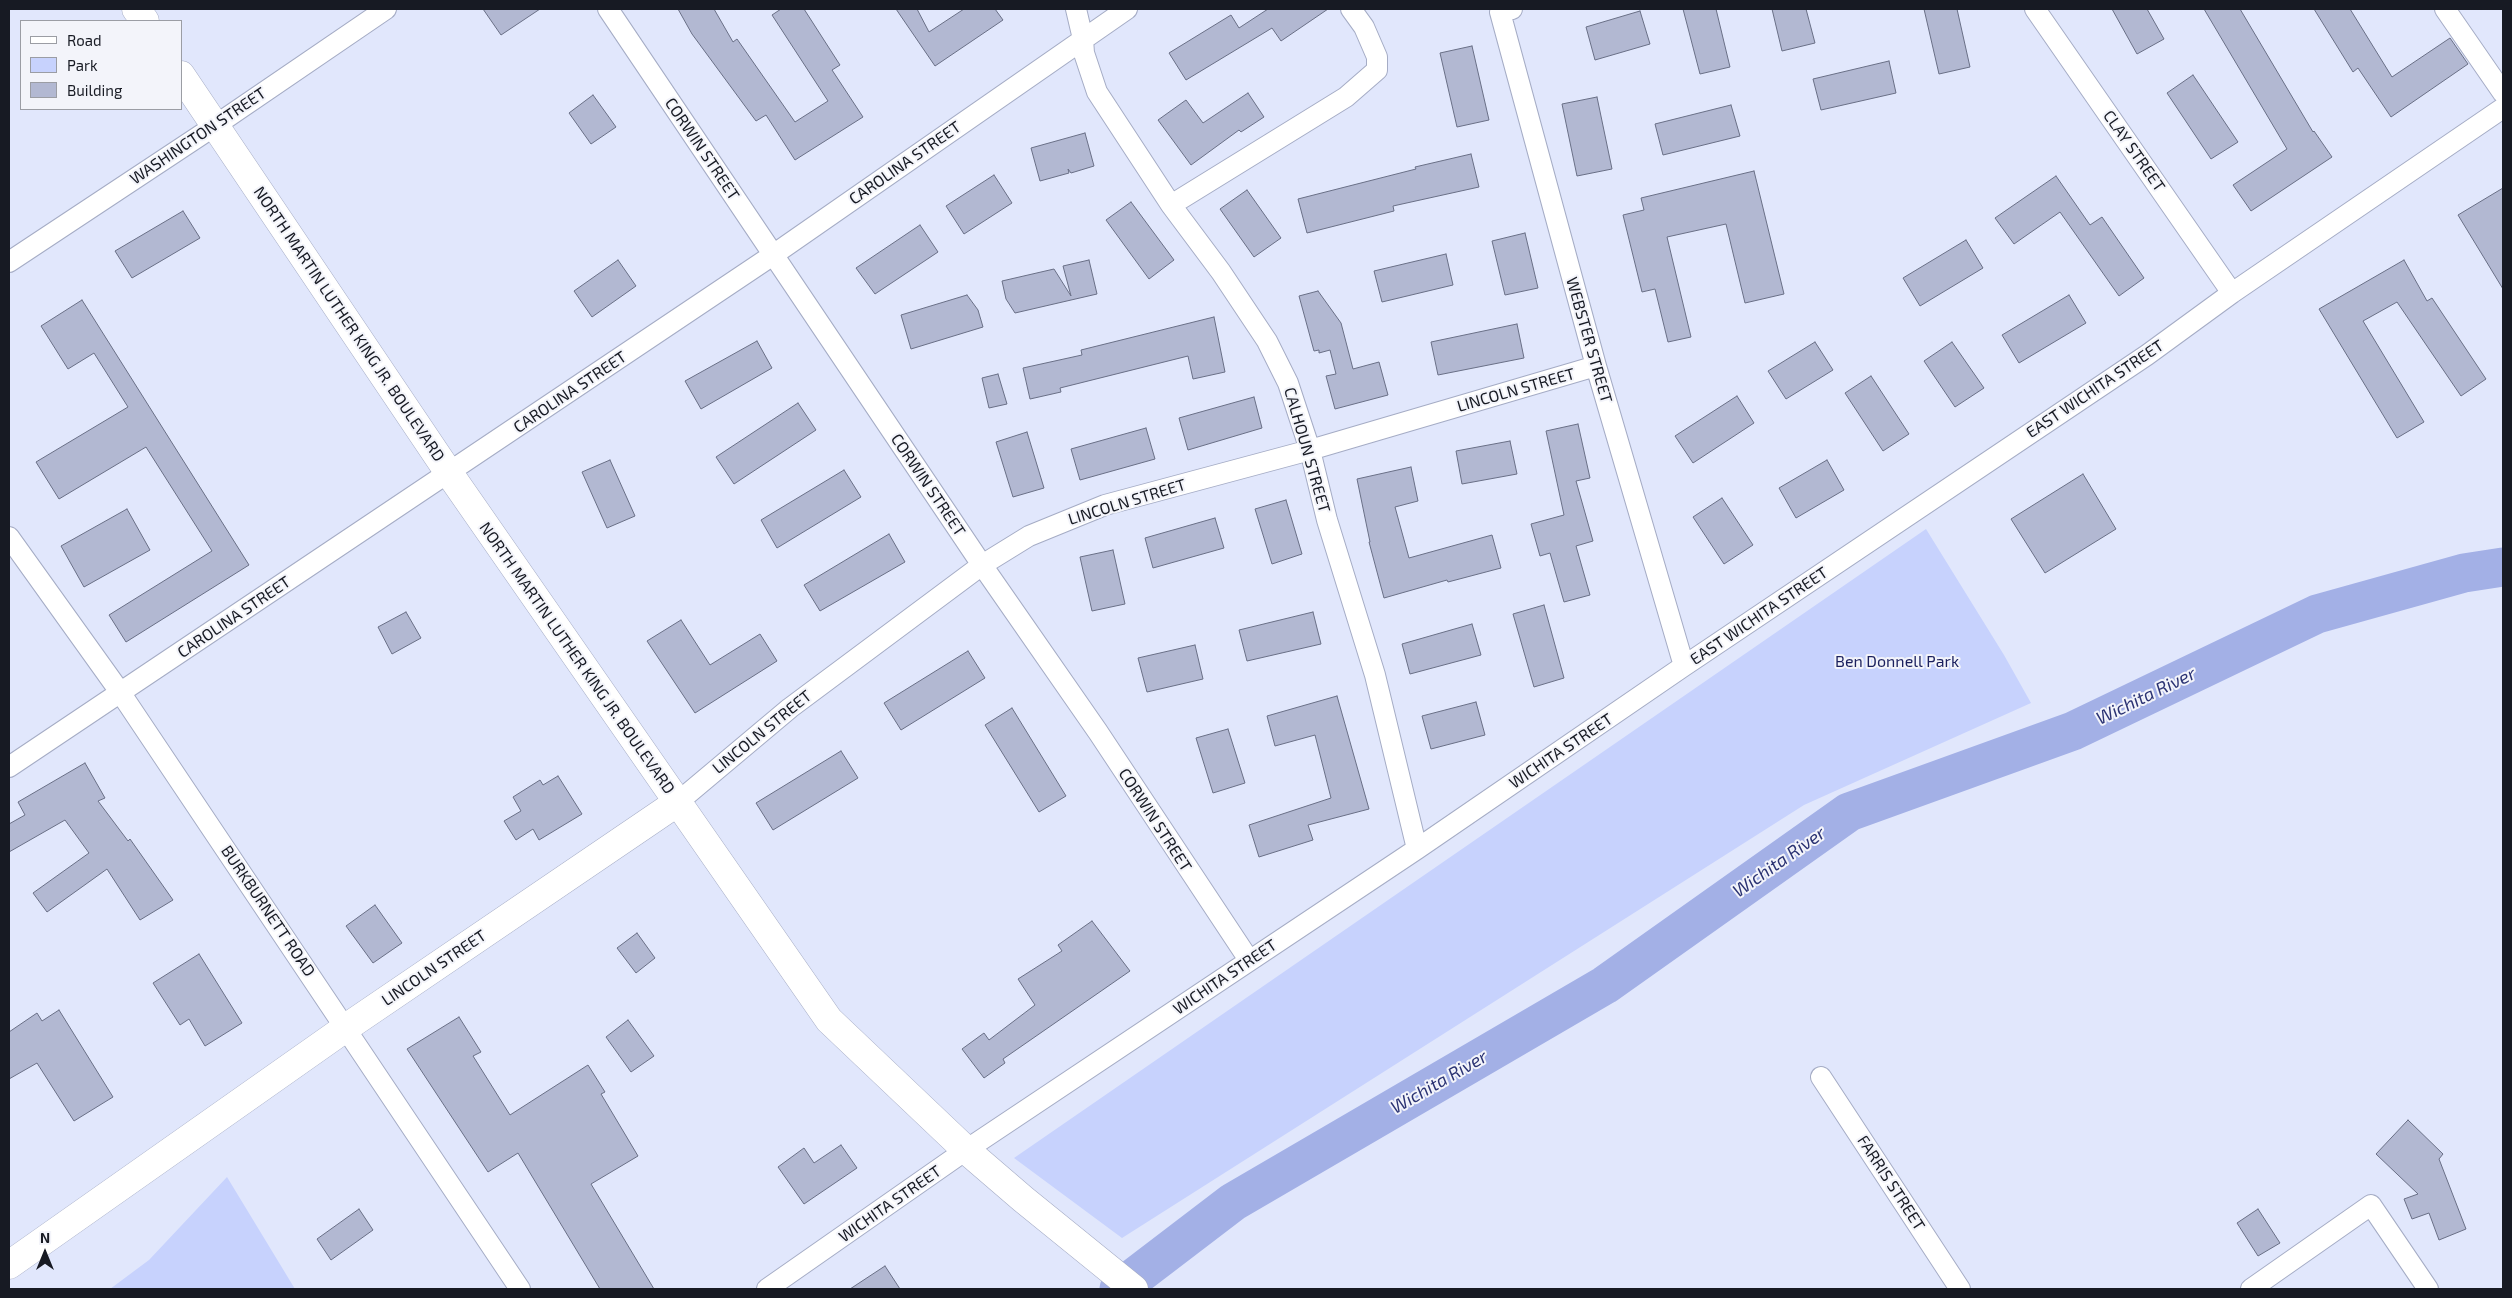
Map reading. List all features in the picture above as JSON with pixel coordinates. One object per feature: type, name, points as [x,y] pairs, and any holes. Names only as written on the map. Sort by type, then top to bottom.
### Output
[{"type":"main road","points":[[136,9],[144,20]]},
{"type":"main road","name":"NORTH MARTIN LUTHER KING JR. BOULEVARD","points":[[182,75],[449,473],[829,1020],[966,1150],[1134,1289]]},
{"type":"main road","name":"LINCOLN STREET","points":[[9,1265],[347,1027],[678,802]]},
{"type":"street","name":"WASHINGTON STREET","points":[[9,262],[216,125],[386,9]]},
{"type":"street","name":"CORWIN STREET","points":[[608,9],[982,565],[1098,732],[1248,960]]},
{"type":"street","name":"CALHOUN STREET","points":[[1076,9],[1083,39],[1084,53],[1098,92],[1171,204],[1221,272],[1267,341],[1288,382],[1310,450],[1327,520],[1375,675],[1417,849]]},
{"type":"street","name":"CAROLINA STREET","points":[[9,767],[773,255],[1127,9]]},
{"type":"street","points":[[1171,204],[1346,97],[1376,70],[1376,57],[1364,27],[1351,9]]},
{"type":"street","name":"CLAY STREET","points":[[2035,9],[2232,293]]},
{"type":"street","points":[[2445,9],[2503,93]]},
{"type":"street","name":"WEBSTER STREET","points":[[1506,11],[1596,366],[1684,666]]},
{"type":"street","name":"EAST WICHITA STREET","points":[[1684,666],[2139,360],[2232,293],[2503,108]]},
{"type":"street","name":"LINCOLN STREET","points":[[678,802],[790,708],[982,565],[1029,536],[1086,511],[1310,450],[1596,366]]},
{"type":"street","name":"BURKBURNETT ROAD","points":[[9,537],[120,692],[347,1027],[520,1289]]},
{"type":"street","name":"WICHITA STREET","points":[[767,1289],[966,1150],[1417,849],[1684,666]]},
{"type":"street","name":"FARRIS STREET","points":[[1821,1077],[1960,1289]]},
{"type":"street","points":[[2251,1289],[2371,1205],[2428,1289]]},
{"type":"green space","name":"Ben Donnell Park","points":[[1926,529],[2004,655],[2031,703],[1804,805],[1122,1238],[1014,1158]]},
{"type":"green space","points":[[227,1177],[295,1289],[110,1289],[149,1260]]},
{"type":"building","points":[[483,9],[540,9],[501,35]]},
{"type":"building","points":[[678,9],[714,9],[733,42],[737,39],[795,122],[828,101],[772,15],[781,9],[804,9],[840,65],[832,70],[863,117],[795,160],[766,115],[756,121],[692,34]]},
{"type":"building","points":[[896,9],[917,9],[929,32],[964,9],[995,9],[1003,20],[935,66]]},
{"type":"building","points":[[1268,9],[1328,9],[1281,41],[1272,28],[1186,80],[1169,53],[1231,15],[1239,28]]},
{"type":"building","points":[[1683,9],[1716,9],[1730,67],[1700,74]]},
{"type":"building","points":[[1772,9],[1806,9],[1815,43],[1782,51]]},
{"type":"building","points":[[1924,9],[1957,9],[1970,67],[1939,74]]},
{"type":"building","points":[[2112,9],[2147,9],[2164,39],[2137,54]]},
{"type":"building","points":[[2204,9],[2240,9],[2313,132],[2332,157],[2251,211],[2233,185],[2287,149]]},
{"type":"building","points":[[2314,9],[2350,9],[2392,77],[2450,38],[2468,64],[2391,117],[2358,68],[2353,72]]},
{"type":"building","points":[[1640,11],[1650,44],[1595,60],[1586,27]]},
{"type":"building","points":[[1472,46],[1489,120],[1457,127],[1440,53]]},
{"type":"building","points":[[1889,61],[1896,93],[1821,110],[1813,79]]},
{"type":"building","points":[[2193,75],[2238,142],[2211,159],[2167,93]]},
{"type":"building","points":[[1248,93],[1264,117],[1241,132],[1239,130],[1191,165],[1158,120],[1186,100],[1203,123]]},
{"type":"building","points":[[593,95],[616,127],[591,144],[569,113]]},
{"type":"building","points":[[1597,97],[1612,169],[1577,176],[1562,104]]},
{"type":"building","points":[[1731,105],[1740,136],[1663,155],[1655,124]]},
{"type":"building","points":[[1085,133],[1094,166],[1071,173],[1068,169],[1069,173],[1040,181],[1031,148]]},
{"type":"building","points":[[1471,154],[1479,187],[1393,206],[1394,211],[1307,233],[1298,199],[1416,169],[1415,167]]},
{"type":"building","points":[[1754,171],[1784,294],[1745,303],[1726,224],[1667,237],[1691,337],[1668,342],[1655,289],[1642,292],[1623,215],[1644,210],[1641,198]]},
{"type":"building","points":[[994,175],[1012,203],[964,234],[946,206]]},
{"type":"building","points":[[2056,176],[2090,225],[2102,217],[2144,278],[2119,296],[2060,212],[2014,244],[1995,218]]},
{"type":"building","points":[[2503,188],[2503,289],[2458,215]]},
{"type":"building","points":[[1247,190],[1281,238],[1254,257],[1220,209]]},
{"type":"building","points":[[1131,202],[1174,260],[1149,279],[1106,220]]},
{"type":"building","points":[[183,211],[200,238],[132,278],[115,251]]},
{"type":"building","points":[[920,225],[938,252],[875,294],[856,268]]},
{"type":"building","points":[[1525,233],[1538,288],[1505,295],[1492,241]]},
{"type":"building","points":[[1966,240],[1983,268],[1920,306],[1903,278]]},
{"type":"building","points":[[1446,254],[1453,285],[1382,302],[1374,271]]},
{"type":"building","points":[[618,260],[636,286],[592,317],[574,291]]},
{"type":"building","points":[[1089,260],[1097,294],[1015,313],[1006,299],[1002,281],[1054,269],[1071,296],[1063,266]]},
{"type":"building","points":[[2404,260],[2427,301],[2432,298],[2486,379],[2461,396],[2397,302],[2363,321],[2424,422],[2397,438],[2319,309]]},
{"type":"building","points":[[1318,291],[1341,323],[1353,369],[1379,362],[1388,395],[1335,409],[1326,376],[1336,374],[1330,350],[1319,353],[1319,350],[1314,351],[1299,296]]},
{"type":"building","points":[[967,295],[978,310],[983,327],[911,349],[901,315]]},
{"type":"building","points":[[2069,295],[2086,323],[2019,363],[2002,335]]},
{"type":"building","points":[[82,300],[249,565],[126,642],[109,615],[212,551],[146,447],[59,499],[36,462],[128,407],[94,353],[68,369],[41,326]]},
{"type":"building","points":[[1214,317],[1225,372],[1193,379],[1188,356],[1060,388],[1061,392],[1030,399],[1023,368],[1082,355],[1081,350]]},
{"type":"building","points":[[1517,324],[1524,358],[1438,375],[1431,342]]},
{"type":"building","points":[[757,341],[772,368],[701,409],[685,381]]},
{"type":"building","points":[[1815,342],[1833,370],[1786,399],[1768,371]]},
{"type":"building","points":[[1952,342],[1984,388],[1955,407],[1924,361]]},
{"type":"building","points":[[998,374],[1007,404],[989,408],[982,378]]},
{"type":"building","points":[[1871,376],[1909,434],[1883,451],[1845,393]]},
{"type":"building","points":[[1737,396],[1754,423],[1693,463],[1675,436]]},
{"type":"building","points":[[1254,397],[1262,428],[1188,450],[1179,418]]},
{"type":"building","points":[[798,403],[816,430],[734,484],[716,457]]},
{"type":"building","points":[[1578,424],[1590,478],[1576,481],[1593,541],[1576,546],[1590,595],[1564,602],[1550,553],[1540,556],[1531,524],[1564,515],[1546,431]]},
{"type":"building","points":[[1146,428],[1155,459],[1080,480],[1071,449]]},
{"type":"building","points":[[1027,432],[1044,488],[1013,497],[996,442]]},
{"type":"building","points":[[1510,441],[1517,474],[1462,484],[1456,451]]},
{"type":"building","points":[[610,460],[635,516],[607,528],[582,472]]},
{"type":"building","points":[[1827,460],[1844,490],[1796,518],[1779,488]]},
{"type":"building","points":[[1411,467],[1418,501],[1395,507],[1409,558],[1492,535],[1501,568],[1448,582],[1447,580],[1384,598],[1369,542],[1357,479]]},
{"type":"building","points":[[844,470],[861,497],[777,548],[761,520]]},
{"type":"building","points":[[2083,474],[2116,529],[2045,573],[2011,519]]},
{"type":"building","points":[[1722,498],[1753,545],[1724,564],[1693,517]]},
{"type":"building","points":[[1286,500],[1302,554],[1272,564],[1255,509]]},
{"type":"building","points":[[127,509],[150,550],[84,587],[61,546]]},
{"type":"building","points":[[1215,518],[1224,548],[1153,568],[1145,538]]},
{"type":"building","points":[[889,534],[905,562],[820,611],[804,585]]},
{"type":"building","points":[[1113,550],[1125,604],[1092,611],[1080,557]]},
{"type":"building","points":[[1544,605],[1564,678],[1534,687],[1513,614]]},
{"type":"building","points":[[406,612],[421,638],[392,654],[378,627]]},
{"type":"building","points":[[1313,612],[1321,644],[1247,661],[1239,630]]},
{"type":"building","points":[[681,620],[710,665],[760,634],[777,661],[695,713],[647,641]]},
{"type":"building","points":[[1472,624],[1481,655],[1410,674],[1402,644]]},
{"type":"building","points":[[1195,645],[1203,679],[1147,692],[1138,658]]},
{"type":"building","points":[[968,651],[985,678],[901,730],[884,703]]},
{"type":"building","points":[[1337,696],[1369,809],[1308,825],[1313,840],[1259,857],[1249,825],[1331,798],[1315,735],[1275,746],[1267,716]]},
{"type":"building","points":[[1476,702],[1485,735],[1431,749],[1422,716]]},
{"type":"building","points":[[1012,708],[1066,796],[1039,812],[985,725]]},
{"type":"building","points":[[1228,729],[1245,783],[1213,793],[1196,738]]},
{"type":"building","points":[[841,751],[858,778],[773,830],[756,803]]},
{"type":"building","points":[[85,763],[105,798],[98,801],[128,841],[130,839],[173,900],[140,920],[107,869],[47,912],[33,893],[89,853],[65,820],[9,852],[9,824],[25,815],[18,802]]},
{"type":"building","points":[[558,776],[582,814],[539,840],[533,829],[516,840],[504,821],[521,811],[513,797],[540,780],[543,785]]},
{"type":"building","points":[[375,905],[402,943],[373,963],[346,926]]},
{"type":"building","points":[[1092,921],[1130,971],[1003,1059],[1005,1063],[984,1078],[962,1049],[984,1033],[989,1040],[1035,1005],[1018,979],[1062,951],[1058,945]]},
{"type":"building","points":[[637,933],[655,958],[636,973],[617,948]]},
{"type":"building","points":[[199,954],[242,1023],[205,1046],[189,1019],[180,1025],[153,983]]},
{"type":"building","points":[[59,1010],[113,1097],[74,1121],[37,1063],[9,1079],[9,1032],[37,1013],[42,1021]]},
{"type":"building","points":[[459,1017],[481,1052],[473,1056],[510,1115],[588,1065],[605,1092],[601,1094],[638,1156],[591,1184],[654,1289],[600,1289],[518,1153],[488,1172],[407,1049]]},
{"type":"building","points":[[628,1020],[654,1056],[631,1072],[606,1037]]},
{"type":"building","points":[[2408,1120],[2443,1154],[2439,1159],[2466,1229],[2439,1240],[2429,1213],[2412,1219],[2404,1199],[2418,1194],[2376,1154]]},
{"type":"building","points":[[841,1145],[857,1168],[804,1204],[778,1167],[804,1148],[814,1163]]},
{"type":"building","points":[[359,1209],[373,1230],[331,1260],[317,1239]]},
{"type":"building","points":[[2258,1209],[2280,1243],[2258,1256],[2237,1223]]},
{"type":"building","points":[[885,1266],[900,1289],[850,1289]]},
{"type":"waterway","name":"Wichita River","points":[[1119,1289],[1233,1202],[1605,985],[1849,812],[2073,731],[2317,614],[2464,573],[2503,567]]}]
